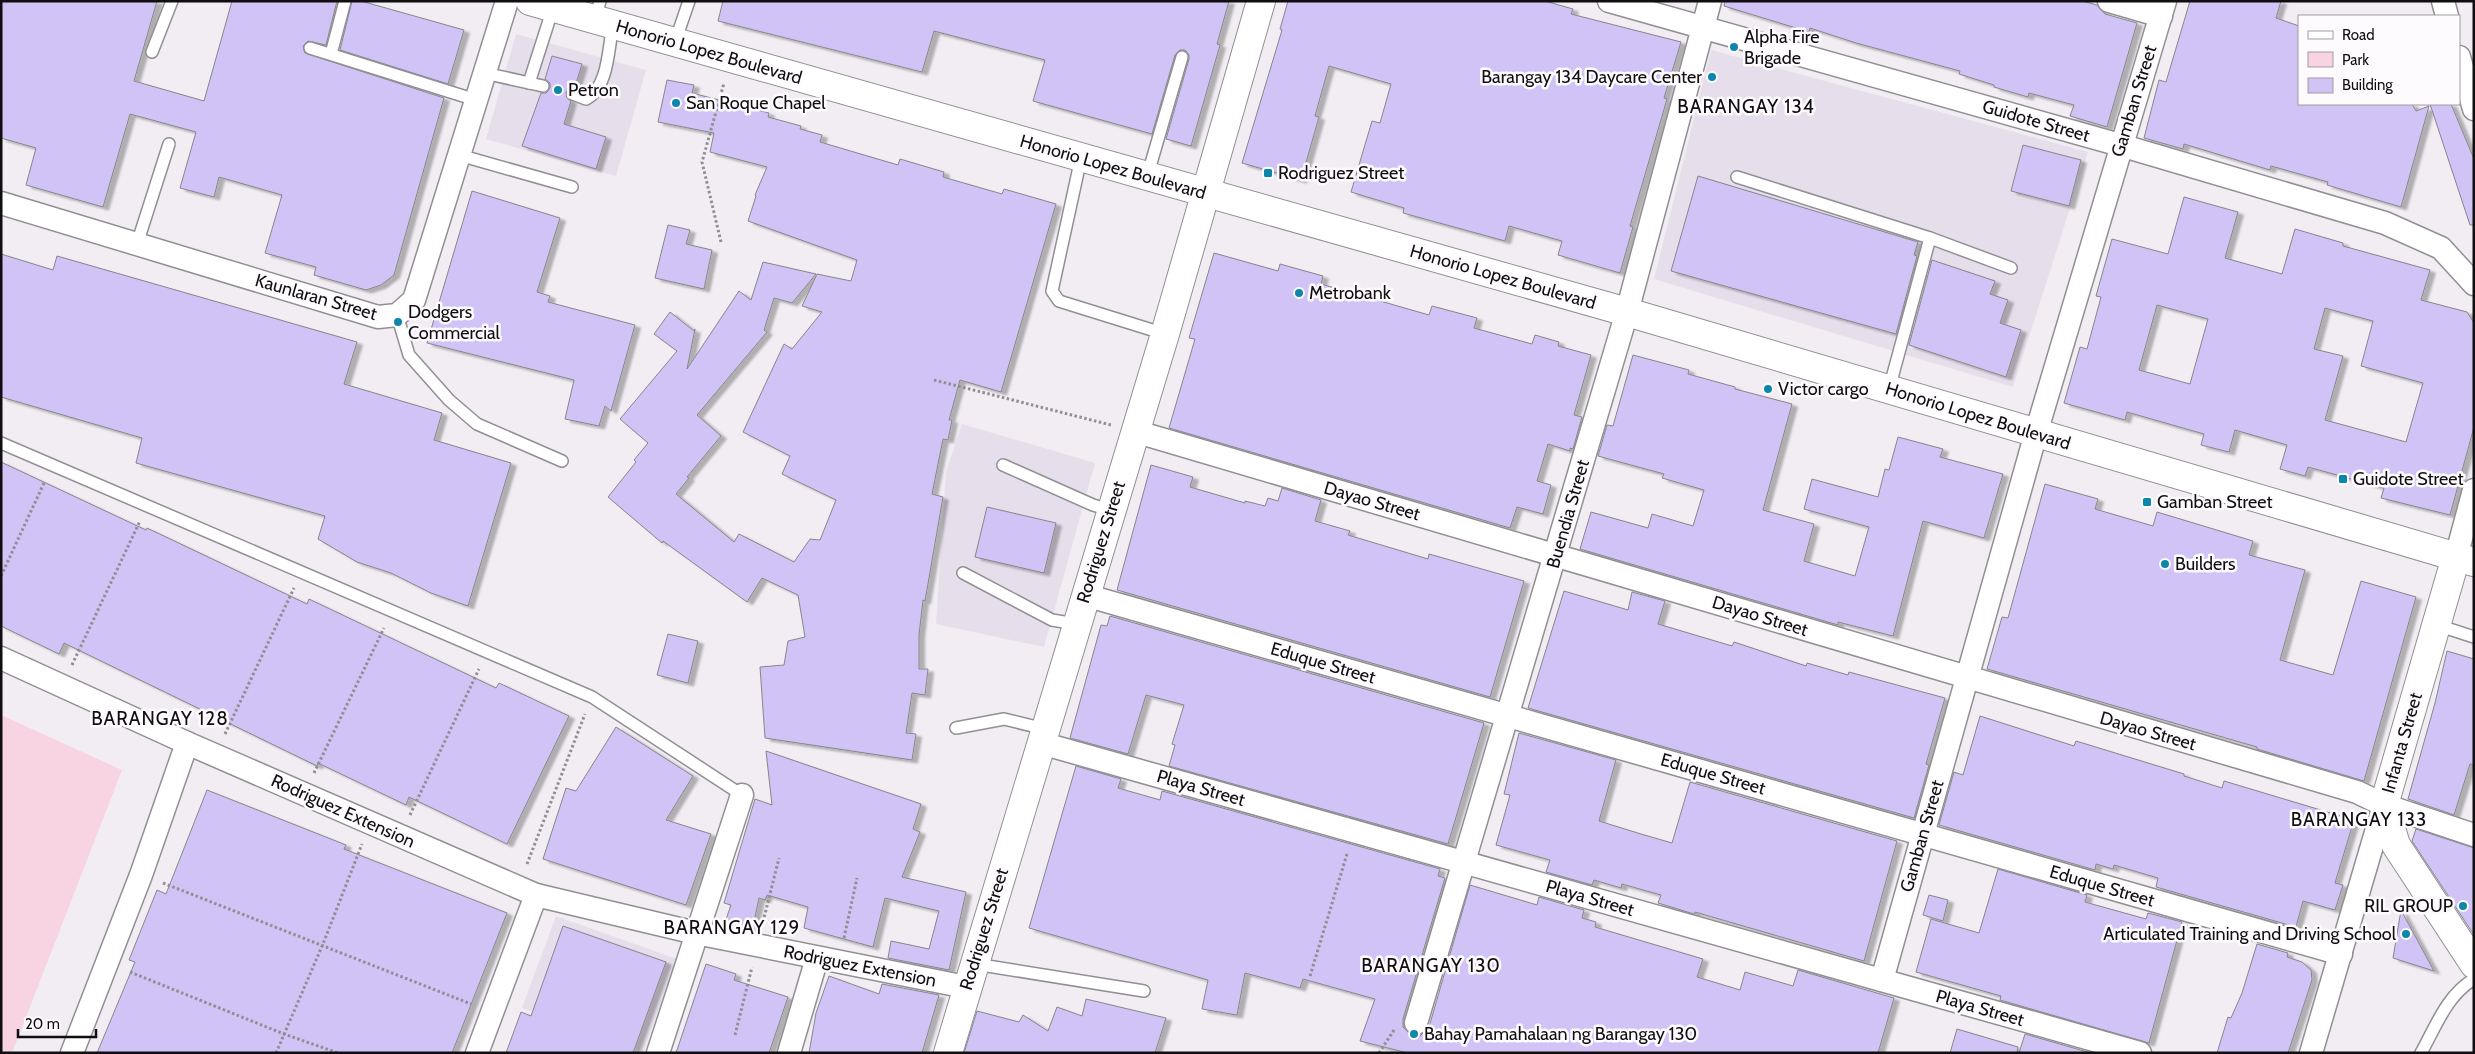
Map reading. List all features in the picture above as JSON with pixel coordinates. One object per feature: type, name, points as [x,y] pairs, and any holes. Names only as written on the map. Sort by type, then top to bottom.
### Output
[{"type":"main road","name":"Rodriguez Street","points":[[948,1053],[1164,334],[1261,1]]},
{"type":"main road","name":"Honorio Lopez Boulevard","points":[[541,5],[603,15],[675,42],[1627,312],[2465,559]]},
{"type":"main road","name":"Infanta Street","points":[[2384,805],[2437,625],[2465,559]]},
{"type":"main road","points":[[2384,805],[2396,845],[2474,964]]},
{"type":"street","name":"Kaunlaran Street","points":[[1,203],[378,317],[398,315],[414,300],[507,1]]},
{"type":"street","name":"Guidote Street","points":[[1609,1],[2120,145],[2385,223],[2441,248],[2474,284]]},
{"type":"street","name":"Buendia Street","points":[[1416,1023],[1627,312],[1710,1]]},
{"type":"street","points":[[2110,1],[2163,9]]},
{"type":"street","points":[[2443,1],[2447,15]]},
{"type":"street","name":"Gamban Street","points":[[1882,980],[2036,433],[2120,145],[2163,9]]},
{"type":"street","points":[[2460,60],[2474,109]]},
{"type":"street","name":"Dayao Street","points":[[1134,431],[2358,792],[2384,805],[2474,835]]},
{"type":"street","name":"Infanta Street","points":[[2465,559],[2474,490]]},
{"type":"street","name":"Eduque Street","points":[[1085,595],[2341,954]]},
{"type":"street","name":"Rodriguez Extension","points":[[1,658],[187,743],[527,891],[701,934],[828,960],[970,975]]},
{"type":"street","name":"Playa Street","points":[[1043,736],[1464,862],[2140,1053]]},
{"type":"street","points":[[72,1053],[141,875],[187,743]]},
{"type":"street","points":[[658,1053],[701,934],[742,795]]},
{"type":"street","name":"Infanta Street","points":[[2311,1053],[2384,805]]},
{"type":"street","points":[[477,1053],[527,891]]},
{"type":"street","points":[[789,1053],[828,960]]},
{"type":"lane","points":[[152,52],[172,1]]},
{"type":"lane","points":[[332,54],[346,1]]},
{"type":"lane","points":[[675,42],[689,1]]},
{"type":"lane","points":[[529,83],[541,5]]},
{"type":"lane","points":[[573,94],[586,99],[595,94],[601,86],[603,15]]},
{"type":"lane","points":[[310,48],[476,100]]},
{"type":"lane","points":[[1147,176],[1182,57]]},
{"type":"lane","points":[[484,73],[543,86]]},
{"type":"lane","points":[[137,244],[168,144]]},
{"type":"lane","points":[[459,155],[572,187]]},
{"type":"lane","points":[[1081,158],[1052,291],[1059,301],[1164,334]]},
{"type":"lane","points":[[1737,177],[1930,238],[2011,268]]},
{"type":"lane","points":[[1889,389],[1930,238]]},
{"type":"lane","points":[[398,315],[409,356],[449,400],[477,424],[562,462]]},
{"type":"lane","points":[[1,443],[592,697],[742,795]]},
{"type":"lane","points":[[1003,465],[1093,505],[1110,510]]},
{"type":"lane","points":[[963,573],[1052,620],[1076,624]]},
{"type":"lane","points":[[2437,625],[2474,637]]},
{"type":"lane","points":[[956,728],[1004,719],[1043,736]]},
{"type":"lane","points":[[970,975],[1144,991]]},
{"type":"lane","points":[[2421,1053],[2450,1001],[2464,985],[2474,978]]},
{"type":"path","points":[[721,242],[702,162],[724,85]]},
{"type":"path","points":[[934,380],[1134,431]]},
{"type":"path","points":[[1,576],[44,483]]},
{"type":"path","points":[[62,686],[141,519]]},
{"type":"path","points":[[215,755],[296,585]]},
{"type":"path","points":[[304,794],[384,626]]},
{"type":"path","points":[[400,836],[479,669]]},
{"type":"path","points":[[527,891],[592,697]]},
{"type":"path","points":[[276,1053],[323,944],[370,823]]},
{"type":"path","points":[[1310,976],[1349,849]]},
{"type":"path","points":[[141,875],[323,944],[491,1011]]},
{"type":"path","points":[[828,960],[857,878]]},
{"type":"path","points":[[106,962],[284,1034],[338,1053]]},
{"type":"shaded area","points":[[516,34],[646,70],[616,176],[486,139]]},
{"type":"shaded area","points":[[1711,50],[2088,152],[2013,387],[1654,279]]},
{"type":"shaded area","points":[[962,424],[1095,463],[1044,647],[936,624],[946,472]]},
{"type":"shaded area","points":[[556,916],[677,959],[643,1052],[522,1008]]},
{"type":"green space","points":[[1,715],[122,770],[12,1053],[1,1053]]},
{"type":"building","points":[[1,1],[157,1],[134,81],[204,101],[232,1],[337,1],[326,45],[308,41],[303,46],[305,53],[444,98],[394,275],[381,285],[366,290],[314,275],[316,267],[265,253],[282,195],[219,177],[214,197],[180,188],[196,132],[130,114],[103,207],[26,185],[36,148],[1,138]]},
{"type":"building","points":[[352,1],[361,1],[464,30],[448,84],[340,50]]},
{"type":"building","points":[[723,1],[1229,1],[1217,44],[1220,45],[1191,146],[1166,139],[1189,59],[1189,55],[1185,50],[1180,50],[1175,55],[1152,134],[1033,101],[1045,60],[934,31],[922,72],[718,21]]},
{"type":"building","points":[[1288,1],[1545,1],[1573,9],[1571,14],[1681,42],[1664,98],[1667,99],[1630,226],[1633,227],[1620,273],[1558,255],[1562,241],[1509,226],[1505,241],[1403,213],[1404,208],[1351,192],[1372,121],[1380,123],[1391,84],[1329,66],[1315,116],[1319,117],[1301,180],[1242,163],[1282,30],[1280,29]]},
{"type":"building","points":[[1725,1],[2082,1],[2097,5],[2105,14],[2137,23],[2107,127],[2070,116],[2074,105],[2029,93],[2028,97],[1959,74],[1960,71],[1856,43],[1810,28],[1809,32],[1724,6]]},
{"type":"building","points":[[2190,1],[2281,1],[2276,18],[2298,26],[2298,105],[2413,105],[2416,111],[2429,106],[2401,207],[2327,185],[2328,182],[2271,166],[2270,170],[2184,144],[2183,149],[2144,138],[2159,80],[2166,82]]},
{"type":"building","points":[[552,56],[582,64],[575,87],[569,88],[566,92],[567,98],[571,101],[564,124],[606,137],[596,169],[522,146],[541,93],[546,93],[550,88],[550,83],[545,79]]},
{"type":"building","points":[[667,80],[694,85],[692,93],[769,113],[768,117],[801,126],[800,129],[822,135],[820,142],[898,165],[900,159],[944,172],[943,177],[1002,194],[1004,189],[1056,204],[1001,392],[960,380],[949,420],[952,420],[948,440],[943,439],[932,494],[943,497],[925,601],[923,600],[919,635],[919,669],[928,669],[925,695],[912,693],[906,733],[916,734],[912,760],[765,738],[760,667],[784,665],[788,641],[805,637],[798,595],[762,578],[747,602],[663,541],[662,543],[608,497],[636,462],[634,460],[648,443],[620,419],[677,351],[654,334],[670,312],[694,331],[695,329],[687,369],[739,291],[751,300],[763,262],[816,274],[792,303],[774,298],[764,330],[767,332],[697,415],[721,436],[687,477],[689,478],[676,494],[734,542],[739,534],[794,562],[810,539],[820,540],[836,500],[782,474],[790,456],[743,432],[784,344],[792,349],[822,312],[802,306],[817,274],[851,281],[857,260],[748,221],[755,195],[767,167],[710,152],[714,133],[658,122]]},
{"type":"building","points":[[2430,105],[2451,105],[2474,159],[2474,225],[2470,225]]},
{"type":"building","points":[[2023,145],[2081,160],[2069,206],[2011,191]]},
{"type":"building","points":[[1698,176],[1918,242],[1914,255],[1917,256],[1896,334],[1671,271]]},
{"type":"building","points":[[472,191],[560,218],[537,292],[550,296],[548,302],[635,325],[611,411],[605,406],[599,426],[565,419],[574,380],[427,343]]},
{"type":"building","points":[[2184,197],[2238,212],[2225,258],[2282,274],[2295,229],[2343,243],[2343,246],[2430,270],[2421,300],[2467,312],[2474,323],[2474,427],[2450,515],[2381,498],[2384,488],[2308,467],[2305,476],[2280,469],[2287,445],[2235,430],[2229,452],[2201,445],[2204,434],[2127,412],[2125,420],[2064,403],[2080,347],[2087,349],[2101,297],[2096,296],[2112,239],[2168,254]],"holes":[[[2157,305],[2208,319],[2190,384],[2139,370]],[[2325,308],[2373,321],[2361,366],[2423,383],[2406,442],[2325,420],[2343,356],[2314,349]]]},
{"type":"building","points":[[668,225],[690,230],[686,244],[712,250],[704,289],[655,278]]},
{"type":"building","points":[[1214,253],[1278,271],[1280,264],[1323,276],[1321,284],[1429,315],[1432,306],[1477,318],[1474,328],[1532,344],[1535,335],[1559,342],[1558,346],[1591,355],[1574,415],[1582,417],[1573,449],[1570,448],[1570,451],[1548,444],[1537,481],[1551,485],[1543,514],[1517,507],[1510,528],[1169,428],[1195,339],[1189,338]]},
{"type":"building","points":[[1,254],[53,270],[57,256],[357,342],[344,384],[442,413],[434,440],[511,463],[468,606],[431,593],[391,573],[357,562],[318,539],[325,516],[136,463],[142,438],[1,397]]},
{"type":"building","points":[[1932,260],[1995,281],[1990,294],[2008,300],[2000,323],[2021,330],[2006,377],[1909,345]]},
{"type":"building","points":[[1633,355],[1689,370],[1688,374],[1735,387],[1735,389],[1792,404],[1763,510],[1814,524],[1804,561],[1855,576],[1869,527],[1804,509],[1812,479],[1878,497],[1885,469],[1889,470],[1898,437],[1943,449],[1940,457],[2003,474],[1984,538],[1923,521],[1893,636],[1838,622],[1838,625],[1580,549],[1591,512],[1648,528],[1652,514],[1693,526],[1704,490],[1662,478],[1664,474],[1598,456],[1607,425],[1613,426]]},
{"type":"building","points":[[1,462],[146,530],[147,528],[307,604],[309,599],[496,688],[499,683],[569,716],[507,844],[409,797],[406,805],[318,763],[317,766],[64,643],[59,654],[1,626]]},
{"type":"building","points":[[1151,465],[1193,477],[1190,487],[1245,503],[1245,501],[1265,506],[1268,498],[1278,501],[1282,488],[1321,500],[1315,521],[1350,531],[1348,535],[1428,559],[1429,554],[1524,581],[1490,697],[1117,590]]},
{"type":"building","points":[[2045,484],[2098,499],[2095,509],[2153,526],[2157,512],[2253,541],[2249,555],[2305,570],[2280,660],[2333,675],[2361,581],[2416,597],[2364,781],[2257,749],[2257,747],[1987,669],[2002,617],[2008,618]]},
{"type":"building","points":[[987,507],[1056,523],[1044,573],[975,557]]},
{"type":"building","points":[[1564,591],[1628,610],[1632,592],[1665,601],[1658,624],[1732,646],[1734,642],[1806,666],[1807,663],[1848,675],[1849,672],[1945,698],[1926,764],[1929,765],[1914,818],[1528,708]]},
{"type":"building","points":[[1110,616],[1484,723],[1448,844],[1169,766],[1175,745],[1172,744],[1184,705],[1146,695],[1128,754],[1070,738],[1101,625],[1107,626]]},
{"type":"building","points":[[668,634],[698,641],[688,683],[657,675]]},
{"type":"building","points":[[2447,651],[2474,659],[2474,765],[2470,764],[2454,815],[2408,799],[2435,703]]},
{"type":"building","points":[[1980,716],[2074,746],[2076,741],[2184,774],[2184,776],[2222,788],[2224,781],[2354,820],[2335,883],[2343,885],[2335,910],[2303,901],[2296,927],[2156,887],[2158,878],[2114,865],[2113,869],[2096,864],[2095,870],[1939,825],[1954,772],[1963,775]]},
{"type":"building","points":[[616,727],[693,776],[666,820],[711,834],[686,905],[543,859],[566,788],[576,791]]},
{"type":"building","points":[[1519,733],[1616,760],[1599,821],[1672,843],[1690,782],[1897,841],[1864,961],[1658,903],[1661,895],[1622,884],[1621,888],[1594,880],[1592,885],[1546,872],[1550,860],[1496,845],[1510,795],[1504,794]]},
{"type":"building","points":[[766,751],[921,804],[913,829],[920,832],[902,877],[966,892],[949,970],[888,958],[891,941],[929,949],[939,911],[885,898],[873,947],[804,928],[808,907],[767,895],[765,900],[759,898],[752,931],[724,925],[731,905],[724,903],[755,799],[772,805]]},
{"type":"building","points":[[1076,766],[1121,779],[1118,788],[1160,800],[1162,791],[1440,869],[1438,876],[1445,878],[1403,1019],[1403,1027],[1412,1035],[1420,1036],[1429,1027],[1470,885],[1537,905],[1539,897],[1584,910],[1582,918],[1596,922],[1595,927],[1703,959],[1697,977],[1740,990],[1745,972],[1793,986],[1798,970],[1894,998],[1878,1053],[1408,1053],[1360,1041],[1375,999],[1303,979],[1300,988],[1245,973],[1237,1015],[1202,1009],[1208,980],[1029,928]]},
{"type":"building","points":[[207,790],[346,845],[344,849],[507,913],[452,1053],[97,1053],[135,962],[129,960],[157,890],[166,894]]},
{"type":"building","points":[[2416,829],[2474,848],[2474,935],[2412,841]]},
{"type":"building","points":[[1998,869],[2087,895],[2085,902],[2146,919],[2148,913],[2182,922],[2149,1043],[2000,1000],[2001,996],[1916,972],[1931,919],[1979,933]]},
{"type":"building","points":[[1929,895],[1948,900],[1943,921],[1923,915]]},
{"type":"building","name":"Articulated Training and Driving School","points":[[2401,910],[2434,971],[2393,958]]},
{"type":"building","points":[[563,926],[666,962],[633,1053],[506,1053],[521,1012],[531,1016]]},
{"type":"building","points":[[2257,944],[2288,953],[2287,957],[2302,962],[2311,970],[2312,980],[2288,1053],[2217,1053],[2228,1017],[2231,1018],[2242,993]]},
{"type":"building","points":[[706,964],[736,974],[734,980],[788,997],[769,1053],[676,1053]]},
{"type":"building","points":[[829,976],[879,994],[882,984],[939,995],[922,1053],[809,1053],[816,1013]]},
{"type":"building","points":[[1086,999],[1166,1018],[1155,1053],[964,1053],[977,1011],[1019,1022],[1023,1015],[1048,1031],[1057,1007],[1082,1016]]},
{"type":"building","points":[[1957,1029],[2018,1047],[2017,1053],[1950,1053]]},
{"type":"building","points":[[2025,1034],[2091,1053],[2019,1053]]},
{"type":"place","name":"Alpha Fire Brigade","points":[[1734,47]]},
{"type":"place","name":"Barangay 134 Daycare Center","points":[[1712,77]]},
{"type":"place","name":"Petron","points":[[558,90]]},
{"type":"place","name":"San Roque Chapel","points":[[676,103]]},
{"type":"place","name":"Rodriguez Street","points":[[1268,173]]},
{"type":"place","name":"Metrobank","points":[[1299,293]]},
{"type":"place","name":"Dodgers Commercial","points":[[398,322]]},
{"type":"place","name":"Victor cargo","points":[[1768,389]]},
{"type":"place","name":"Guidote Street","points":[[2343,479]]},
{"type":"place","name":"Gamban Street","points":[[2147,502]]},
{"type":"place","name":"Builders","points":[[2165,564]]},
{"type":"place","name":"RIL GROUP","points":[[2463,906]]},
{"type":"place","name":"Articulated Training and Driving School","points":[[2406,934]]},
{"type":"place","name":"Bahay Pamahalaan ng Barangay 130","points":[[1414,1034]]},
{"type":"district","name":"BARANGAY 134","points":[[1746,106]]},
{"type":"district","name":"BARANGAY 128","points":[[160,718]]},
{"type":"district","name":"BARANGAY 133","points":[[2359,819]]},
{"type":"district","name":"BARANGAY 129","points":[[732,927]]},
{"type":"district","name":"BARANGAY 130","points":[[1431,965]]}]
